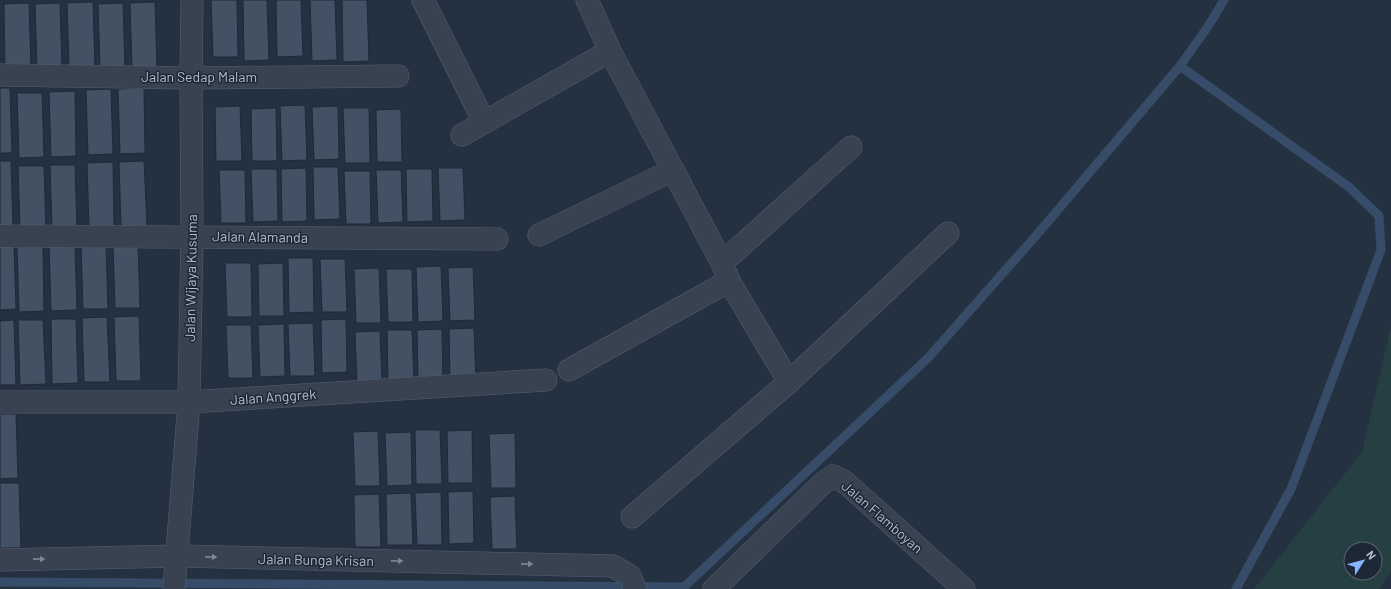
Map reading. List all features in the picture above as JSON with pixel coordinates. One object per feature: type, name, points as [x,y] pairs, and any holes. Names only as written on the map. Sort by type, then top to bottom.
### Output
[{"type":"street","name":"Jalan Wijaya Kusuma","points":[[174,589],[189,402],[192,236],[192,0]]},
{"type":"street","points":[[423,0],[484,122]]},
{"type":"street","points":[[587,0],[610,51],[726,272],[789,382]]},
{"type":"street","points":[[462,135],[610,51]]},
{"type":"street","name":"Jalan Sedap Malam","points":[[0,75],[191,78],[398,76]]},
{"type":"street","points":[[569,370],[726,272],[852,147]]},
{"type":"street","points":[[539,235],[673,170]]},
{"type":"street","points":[[632,517],[789,382],[948,233]]},
{"type":"street","name":"Jalan Alamanda","points":[[0,236],[497,239]]},
{"type":"street","name":"Jalan Anggrek","points":[[0,402],[189,402],[546,380]]},
{"type":"street","name":"Jalan Flamboyan","points":[[714,589],[822,484],[833,476],[846,483],[964,589]]},
{"type":"street","name":"Jalan Bunga Krisan","points":[[0,560],[177,556],[613,566],[632,583]]},
{"type":"green space","points":[[1391,326],[1391,572],[1379,589],[1254,589],[1362,452]]},
{"type":"building","points":[[211,0],[237,0],[238,57],[213,57]]},
{"type":"building","points":[[243,0],[267,0],[269,60],[244,61]]},
{"type":"building","points":[[276,0],[301,0],[303,56],[277,57]]},
{"type":"building","points":[[310,0],[335,0],[337,60],[312,61]]},
{"type":"building","points":[[342,0],[367,0],[369,61],[343,62]]},
{"type":"building","points":[[93,2],[95,66],[69,67],[67,3]]},
{"type":"building","points":[[155,2],[157,67],[132,68],[130,3]]},
{"type":"building","points":[[29,3],[31,68],[5,69],[4,4]]},
{"type":"building","points":[[60,3],[62,68],[37,68],[35,4]]},
{"type":"building","points":[[123,3],[125,68],[100,68],[98,4]]},
{"type":"building","points":[[0,88],[10,88],[12,153],[0,153]]},
{"type":"building","points":[[144,88],[145,153],[120,154],[118,89]]},
{"type":"building","points":[[111,89],[113,154],[88,155],[86,90]]},
{"type":"building","points":[[75,91],[76,156],[51,157],[49,92]]},
{"type":"building","points":[[17,93],[42,93],[44,157],[19,158]]},
{"type":"building","points":[[305,105],[307,160],[282,161],[280,106]]},
{"type":"building","points":[[240,106],[242,161],[216,161],[215,107]]},
{"type":"building","points":[[338,106],[339,159],[314,160],[312,107]]},
{"type":"building","points":[[276,108],[277,161],[252,161],[251,109]]},
{"type":"building","points":[[343,108],[369,108],[370,163],[345,163]]},
{"type":"building","points":[[401,109],[402,162],[377,162],[376,110]]},
{"type":"building","points":[[0,161],[11,161],[13,225],[0,226]]},
{"type":"building","points":[[144,161],[147,226],[121,227],[119,162]]},
{"type":"building","points":[[113,162],[114,227],[89,227],[87,163]]},
{"type":"building","points":[[50,165],[75,165],[77,229],[52,230]]},
{"type":"building","points":[[18,166],[44,166],[46,230],[20,231]]},
{"type":"building","points":[[313,167],[338,167],[340,219],[314,220]]},
{"type":"building","points":[[306,168],[307,221],[282,222],[281,169]]},
{"type":"building","points":[[438,168],[463,168],[465,220],[440,221]]},
{"type":"building","points":[[251,169],[277,169],[278,221],[253,222]]},
{"type":"building","points":[[406,169],[432,169],[433,221],[407,222]]},
{"type":"building","points":[[219,170],[245,170],[246,223],[221,223]]},
{"type":"building","points":[[376,170],[401,170],[403,222],[378,223]]},
{"type":"building","points":[[344,171],[370,171],[371,224],[346,224]]},
{"type":"building","points":[[138,243],[140,308],[115,308],[113,244]]},
{"type":"building","points":[[106,244],[108,309],[83,309],[81,245]]},
{"type":"building","points":[[0,245],[14,245],[16,309],[0,310]]},
{"type":"building","points":[[49,246],[75,246],[77,310],[51,311]]},
{"type":"building","points":[[17,247],[43,247],[44,311],[19,312]]},
{"type":"building","points":[[288,258],[313,258],[314,312],[289,313]]},
{"type":"building","points":[[320,259],[345,259],[347,312],[322,312]]},
{"type":"building","points":[[225,263],[251,263],[252,317],[227,317]]},
{"type":"building","points":[[283,263],[284,316],[259,316],[258,264]]},
{"type":"building","points":[[441,266],[443,321],[418,322],[416,267]]},
{"type":"building","points":[[473,267],[475,320],[450,321],[448,268]]},
{"type":"building","points":[[379,268],[381,323],[356,323],[354,269]]},
{"type":"building","points":[[386,269],[412,269],[413,322],[388,322]]},
{"type":"building","points":[[139,316],[141,381],[116,381],[114,317]]},
{"type":"building","points":[[107,317],[110,382],[84,382],[82,318]]},
{"type":"building","points":[[51,319],[76,319],[78,383],[52,384]]},
{"type":"building","points":[[346,319],[347,372],[322,373],[321,320]]},
{"type":"building","points":[[14,320],[16,385],[0,385],[0,321]]},
{"type":"building","points":[[18,320],[43,320],[46,384],[20,385]]},
{"type":"building","points":[[313,323],[315,376],[290,376],[288,324]]},
{"type":"building","points":[[284,324],[285,376],[260,377],[258,325]]},
{"type":"building","points":[[226,325],[251,325],[253,378],[228,378]]},
{"type":"building","points":[[474,328],[476,380],[450,381],[449,329]]},
{"type":"building","points":[[442,329],[443,382],[418,382],[417,330]]},
{"type":"building","points":[[387,330],[412,330],[414,382],[388,383]]},
{"type":"building","points":[[380,331],[382,383],[357,384],[355,332]]},
{"type":"building","points":[[0,414],[16,414],[18,478],[0,479]]},
{"type":"building","points":[[415,430],[440,430],[442,484],[416,484]]},
{"type":"building","points":[[472,430],[473,483],[448,483],[447,431]]},
{"type":"building","points":[[378,431],[380,486],[355,486],[353,432]]},
{"type":"building","points":[[411,432],[412,485],[387,486],[385,433]]},
{"type":"building","points":[[515,433],[516,488],[491,488],[489,434]]},
{"type":"building","points":[[0,483],[19,483],[21,548],[0,548]]},
{"type":"building","points":[[473,491],[474,543],[449,544],[448,492]]},
{"type":"building","points":[[441,492],[442,545],[417,545],[415,493]]},
{"type":"building","points":[[411,493],[413,545],[387,545],[386,494]]},
{"type":"building","points":[[379,494],[381,547],[355,547],[354,495]]},
{"type":"building","points":[[515,496],[517,549],[492,549],[490,497]]},
{"type":"waterway","points":[[0,582],[684,587],[928,358],[1040,231],[1180,66],[1209,25],[1224,0]]},
{"type":"waterway","points":[[1180,66],[1349,187],[1379,216],[1381,250],[1291,489],[1236,589]]}]
